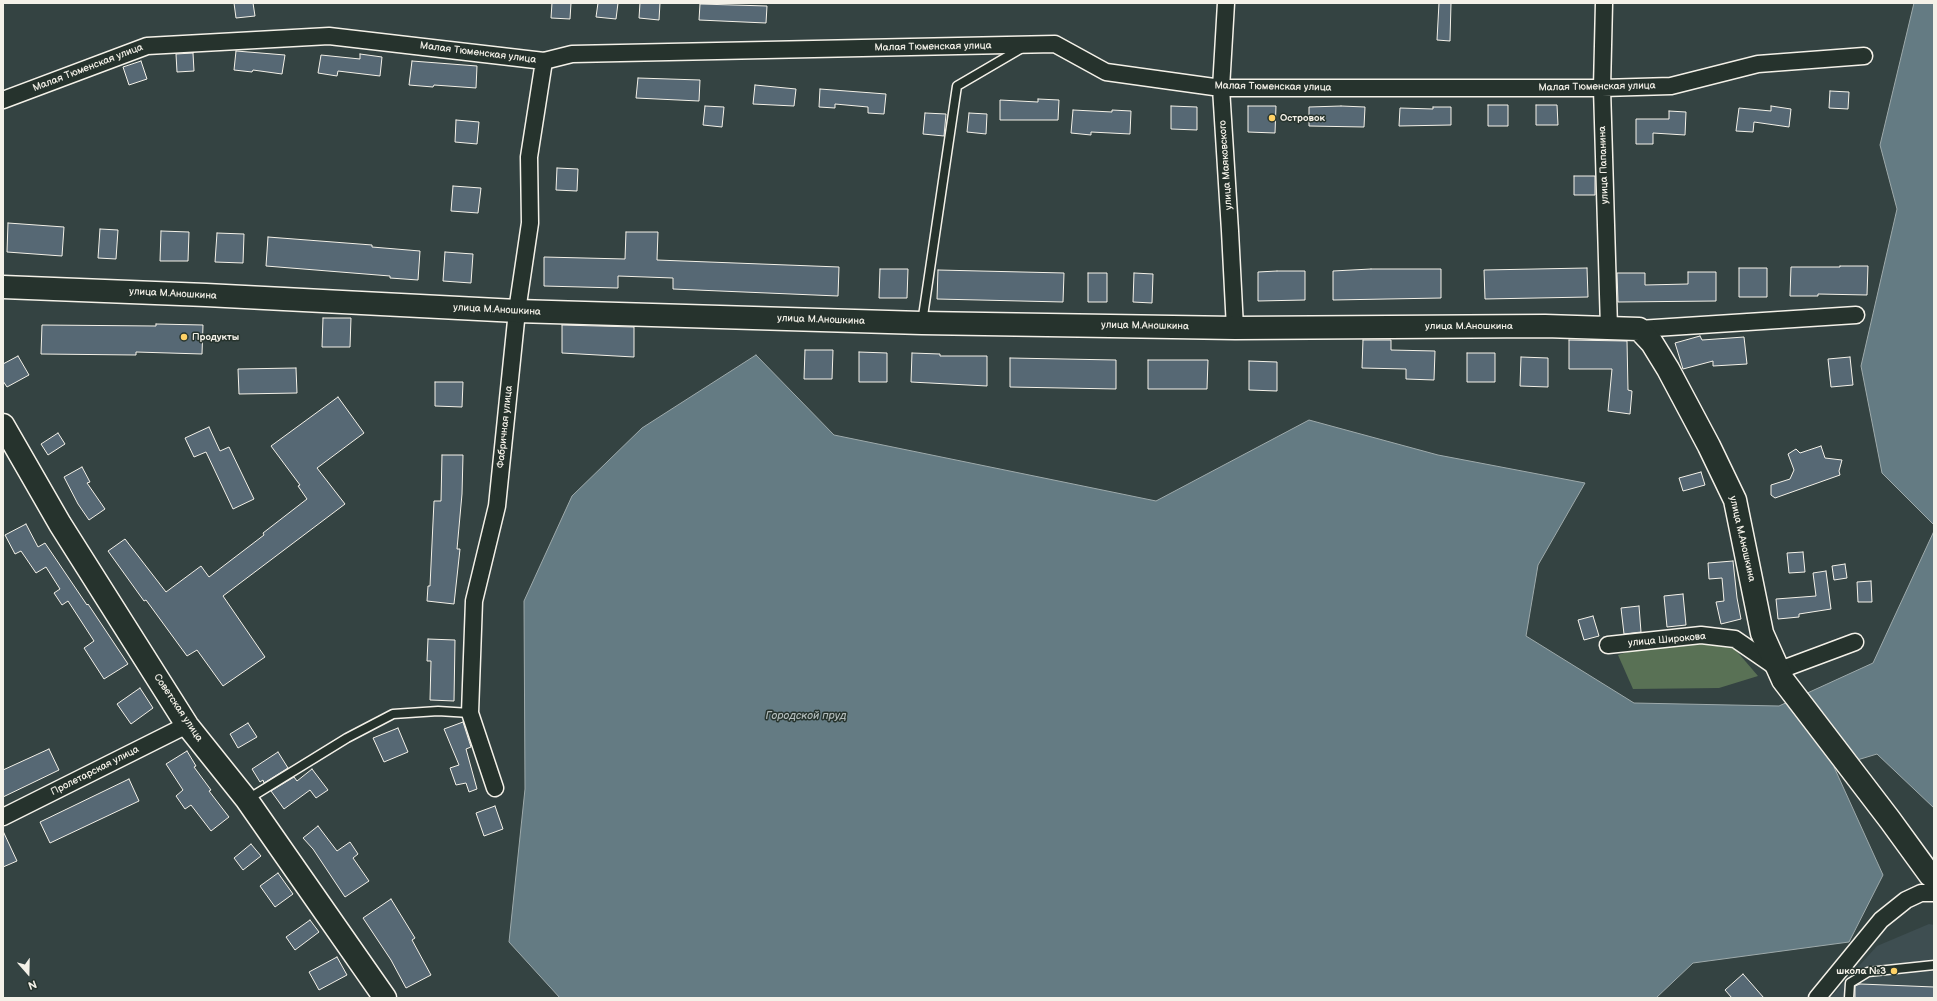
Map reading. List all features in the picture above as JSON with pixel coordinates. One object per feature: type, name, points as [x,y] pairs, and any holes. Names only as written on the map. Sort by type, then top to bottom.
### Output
[{"type":"street","name":"улица Маяковского","points":[[1226,3],[1221,88],[1235,328]]},
{"type":"street","name":"улица Папанина","points":[[1604,3],[1602,88],[1609,328]]},
{"type":"street","name":"Малая Тюменская улица","points":[[3,100],[147,46],[329,36],[544,61],[572,54],[1055,44],[1106,72],[1221,88],[1602,88],[1671,86],[1758,64],[1864,56]]},
{"type":"street","name":"Фабричная улица","points":[[495,788],[470,713],[474,601],[497,506],[517,311],[530,223],[529,157],[544,61]]},
{"type":"street","name":"улица М.Аношкина","points":[[3,286],[517,311],[922,323],[1235,328],[1545,326],[1639,329],[1856,315]]},
{"type":"street","name":"улица М.Аношкина","points":[[1639,329],[1652,342],[1668,368],[1709,446],[1735,500],[1762,633],[1784,680],[1930,875],[1934,878]]},
{"type":"street","name":"Советская улица","points":[[3,425],[60,524],[187,725],[247,800],[385,998]]},
{"type":"street","name":"улица Широкова","points":[[1608,645],[1701,635],[1735,639],[1780,670]]},
{"type":"street","points":[[1780,670],[1855,642]]},
{"type":"street","name":"Пролетарская улица","points":[[3,817],[187,725]]},
{"type":"street","points":[[1816,998],[1881,920],[1906,900],[1920,893],[1934,894]]},
{"type":"lane","points":[[922,323],[957,86],[1027,45]]},
{"type":"lane","points":[[247,800],[347,738],[393,714],[438,711],[470,713]]},
{"type":"lane","points":[[1848,998],[1850,983],[1868,972],[1934,965]]},
{"type":"shaded area","name":"школа №3","points":[[1929,924],[1934,925],[1934,998],[1830,998],[1877,946]]},
{"type":"green space","points":[[1693,643],[1734,648],[1758,676],[1719,688],[1633,689],[1618,655],[1636,649]]},
{"type":"water","points":[[1914,3],[1934,3],[1934,525],[1882,473],[1861,366],[1897,209],[1880,145]]},
{"type":"water","name":"Городской пруд","points":[[756,355],[834,435],[1156,501],[1309,420],[1438,455],[1585,483],[1538,565],[1526,636],[1634,703],[1779,706],[1873,663],[1934,531],[1934,808],[1877,754],[1834,767],[1883,875],[1849,942],[1693,963],[1656,998],[560,998],[509,942],[525,789],[524,601],[572,496],[642,428]]},
{"type":"building","points":[[234,3],[253,3],[255,16],[236,18]]},
{"type":"building","points":[[552,3],[571,3],[570,19],[551,18]]},
{"type":"building","points":[[598,3],[618,3],[616,19],[596,17]]},
{"type":"building","points":[[640,3],[660,3],[659,20],[639,18]]},
{"type":"building","points":[[1439,3],[1451,3],[1450,41],[1437,40]]},
{"type":"building","points":[[700,4],[767,6],[766,23],[699,20]]},
{"type":"building","points":[[236,51],[285,55],[282,74],[253,70],[252,72],[234,70]]},
{"type":"building","points":[[193,53],[194,71],[177,72],[176,54]]},
{"type":"building","points":[[360,54],[382,57],[380,76],[338,71],[337,76],[318,73],[321,55],[360,59]]},
{"type":"building","points":[[141,61],[147,79],[129,85],[123,67]]},
{"type":"building","points":[[412,61],[477,66],[476,88],[409,85]]},
{"type":"building","points":[[638,78],[700,80],[699,101],[636,98]]},
{"type":"building","points":[[755,85],[796,89],[794,106],[753,104]]},
{"type":"building","points":[[820,89],[886,94],[884,114],[868,113],[868,107],[835,104],[835,108],[819,107]]},
{"type":"building","points":[[1830,91],[1849,92],[1848,109],[1829,108]]},
{"type":"building","points":[[1038,99],[1059,100],[1058,120],[1000,120],[1000,100],[1038,102]]},
{"type":"building","points":[[1488,105],[1508,105],[1508,126],[1488,126]]},
{"type":"building","points":[[1536,105],[1557,105],[1558,125],[1536,125]]},
{"type":"building","points":[[705,106],[724,107],[722,127],[703,125]]},
{"type":"building","points":[[1171,106],[1197,107],[1197,130],[1171,129]]},
{"type":"building","points":[[1248,106],[1276,106],[1275,133],[1248,132]]},
{"type":"building","points":[[1771,106],[1791,109],[1789,127],[1754,122],[1753,132],[1736,131],[1739,108],[1771,111]]},
{"type":"building","points":[[1309,107],[1365,107],[1364,127],[1309,126]]},
{"type":"building","points":[[1433,107],[1451,107],[1451,125],[1399,126],[1400,108],[1433,109]]},
{"type":"building","points":[[1073,110],[1112,112],[1112,110],[1131,111],[1130,134],[1091,132],[1091,135],[1071,133]]},
{"type":"building","points":[[1669,111],[1686,112],[1685,135],[1653,133],[1653,144],[1636,144],[1636,119],[1669,119]]},
{"type":"building","points":[[925,113],[946,114],[944,136],[923,134]]},
{"type":"building","points":[[969,113],[987,114],[986,134],[967,132]]},
{"type":"building","points":[[456,120],[479,122],[477,144],[455,142]]},
{"type":"building","points":[[557,168],[578,169],[577,191],[556,190]]},
{"type":"building","points":[[1574,176],[1595,176],[1595,195],[1574,195]]},
{"type":"building","points":[[453,186],[481,188],[478,213],[451,211]]},
{"type":"building","points":[[8,223],[64,227],[62,256],[7,252]]},
{"type":"building","points":[[100,229],[118,230],[116,259],[98,258]]},
{"type":"building","points":[[161,231],[189,232],[188,261],[160,261]]},
{"type":"building","points":[[626,232],[658,232],[657,260],[839,267],[838,296],[673,289],[673,278],[618,276],[618,288],[544,286],[544,257],[625,259]]},
{"type":"building","points":[[217,233],[244,234],[243,263],[215,262]]},
{"type":"building","points":[[268,237],[372,245],[372,247],[420,251],[418,280],[390,278],[390,276],[266,266]]},
{"type":"building","points":[[445,252],[473,254],[471,283],[443,281]]},
{"type":"building","points":[[1868,266],[1867,295],[1818,294],[1818,296],[1790,296],[1791,267]]},
{"type":"building","points":[[1587,268],[1588,297],[1485,299],[1484,270]]},
{"type":"building","points":[[1739,268],[1767,268],[1767,297],[1739,297]]},
{"type":"building","points":[[880,269],[908,269],[907,298],[879,298]]},
{"type":"building","points":[[1371,269],[1441,269],[1441,298],[1333,300],[1333,271]]},
{"type":"building","points":[[938,270],[1064,273],[1063,302],[937,299]]},
{"type":"building","points":[[1305,271],[1305,300],[1258,301],[1258,272]]},
{"type":"building","points":[[1688,272],[1716,272],[1716,301],[1618,302],[1617,273],[1645,273],[1645,285],[1688,284]]},
{"type":"building","points":[[1088,273],[1107,273],[1107,302],[1088,302]]},
{"type":"building","points":[[1134,273],[1153,274],[1152,303],[1133,302]]},
{"type":"building","points":[[323,318],[351,318],[350,347],[322,347]]},
{"type":"building","points":[[156,324],[203,325],[202,354],[136,352],[136,355],[41,354],[42,325],[156,326]]},
{"type":"building","points":[[562,325],[634,327],[634,357],[562,353]]},
{"type":"building","points":[[1700,336],[1702,340],[1744,337],[1747,364],[1713,366],[1713,361],[1683,369],[1675,343]]},
{"type":"building","points":[[1363,340],[1391,340],[1391,350],[1435,351],[1434,380],[1406,379],[1406,369],[1362,368]]},
{"type":"building","points":[[1569,340],[1627,341],[1628,390],[1632,391],[1630,414],[1608,411],[1612,369],[1569,369]]},
{"type":"building","points":[[805,350],[833,350],[832,379],[804,379]]},
{"type":"building","points":[[859,352],[887,353],[887,382],[859,382]]},
{"type":"building","points":[[912,353],[940,354],[940,356],[987,356],[987,386],[911,382]]},
{"type":"building","points":[[1467,353],[1495,353],[1495,382],[1467,382]]},
{"type":"building","points":[[18,356],[29,375],[7,387],[3,381],[3,364]]},
{"type":"building","points":[[1521,357],[1548,358],[1548,387],[1520,386]]},
{"type":"building","points":[[1850,357],[1853,385],[1831,387],[1828,359]]},
{"type":"building","points":[[1010,358],[1116,360],[1116,389],[1010,387]]},
{"type":"building","points":[[1148,360],[1208,360],[1207,389],[1148,389]]},
{"type":"building","points":[[1249,361],[1277,362],[1277,391],[1249,390]]},
{"type":"building","points":[[296,368],[297,393],[239,394],[238,369]]},
{"type":"building","points":[[435,382],[463,382],[462,407],[435,406]]},
{"type":"building","points":[[338,397],[364,433],[317,468],[345,504],[223,596],[265,657],[223,686],[197,650],[187,656],[146,600],[144,601],[108,551],[125,539],[166,592],[201,566],[209,577],[264,535],[263,533],[307,499],[298,486],[300,485],[271,446]]},
{"type":"building","points":[[209,427],[220,451],[229,447],[254,499],[233,509],[206,452],[194,457],[185,438]]},
{"type":"building","points":[[58,433],[65,444],[48,455],[41,444]]},
{"type":"building","points":[[1821,446],[1825,458],[1842,460],[1839,471],[1840,475],[1775,498],[1771,495],[1771,485],[1790,479],[1794,470],[1788,454],[1796,449],[1800,453]]},
{"type":"building","points":[[442,455],[463,455],[462,494],[457,549],[460,549],[454,604],[427,601],[428,586],[430,586],[434,501],[441,501]]},
{"type":"building","points":[[82,467],[90,482],[87,483],[105,509],[89,520],[78,504],[64,477]]},
{"type":"building","points":[[1701,472],[1705,485],[1683,491],[1679,478]]},
{"type":"building","points":[[26,524],[38,547],[45,543],[128,664],[104,679],[84,648],[94,641],[68,601],[62,605],[54,593],[60,589],[46,567],[36,573],[21,551],[15,554],[5,535]]},
{"type":"building","points":[[1803,552],[1805,572],[1789,573],[1787,553]]},
{"type":"building","points":[[1733,561],[1741,619],[1721,624],[1716,602],[1724,601],[1722,578],[1709,579],[1708,563]]},
{"type":"building","points":[[1845,564],[1847,578],[1834,580],[1832,566]]},
{"type":"building","points":[[1826,571],[1831,609],[1799,614],[1799,617],[1778,619],[1776,599],[1816,596],[1813,573]]},
{"type":"building","points":[[1871,581],[1872,602],[1858,602],[1857,582]]},
{"type":"building","points":[[1683,594],[1686,625],[1667,627],[1664,596]]},
{"type":"building","points":[[1639,606],[1641,632],[1624,634],[1621,608]]},
{"type":"building","points":[[1593,616],[1599,636],[1584,640],[1578,620]]},
{"type":"building","points":[[428,639],[455,640],[454,701],[430,700],[431,661],[427,661]]},
{"type":"building","points":[[140,688],[153,708],[131,724],[117,704]]},
{"type":"building","points":[[463,722],[471,747],[466,749],[477,789],[469,792],[466,783],[456,785],[450,768],[459,765],[444,729]]},
{"type":"building","points":[[248,723],[257,737],[238,748],[230,734]]},
{"type":"building","points":[[398,728],[408,752],[384,762],[373,738]]},
{"type":"building","points":[[49,749],[59,770],[3,797],[3,770]]},
{"type":"building","points":[[187,751],[196,766],[194,767],[211,790],[209,791],[229,817],[211,831],[191,805],[185,809],[176,796],[183,790],[166,764]]},
{"type":"building","points":[[278,752],[288,768],[264,783],[263,780],[260,782],[252,769]]},
{"type":"building","points":[[312,769],[328,790],[316,798],[310,790],[284,809],[271,791],[294,777],[297,781]]},
{"type":"building","points":[[129,779],[139,801],[50,843],[40,822]]},
{"type":"building","points":[[495,806],[503,829],[484,836],[476,813]]},
{"type":"building","points":[[318,826],[337,851],[350,842],[358,854],[353,858],[369,881],[345,897],[313,849],[303,838]]},
{"type":"building","points":[[3,831],[17,861],[3,867]]},
{"type":"building","points":[[251,844],[261,856],[243,870],[234,858]]},
{"type":"building","points":[[278,873],[293,894],[275,907],[260,886]]},
{"type":"building","points":[[391,899],[415,938],[412,940],[431,975],[406,988],[391,960],[363,918]]},
{"type":"building","points":[[310,920],[319,932],[295,950],[286,937]]},
{"type":"building","points":[[337,957],[347,975],[319,990],[309,972]]},
{"type":"building","points":[[1743,974],[1764,998],[1732,998],[1725,990]]},
{"type":"building","points":[[1860,984],[1934,987],[1934,998],[1855,998],[1855,986]]},
{"type":"place","name":"Островок","points":[[1272,118]]},
{"type":"place","name":"Продукты","points":[[184,337]]},
{"type":"place","name":"школа №3","points":[[1894,971]]}]
